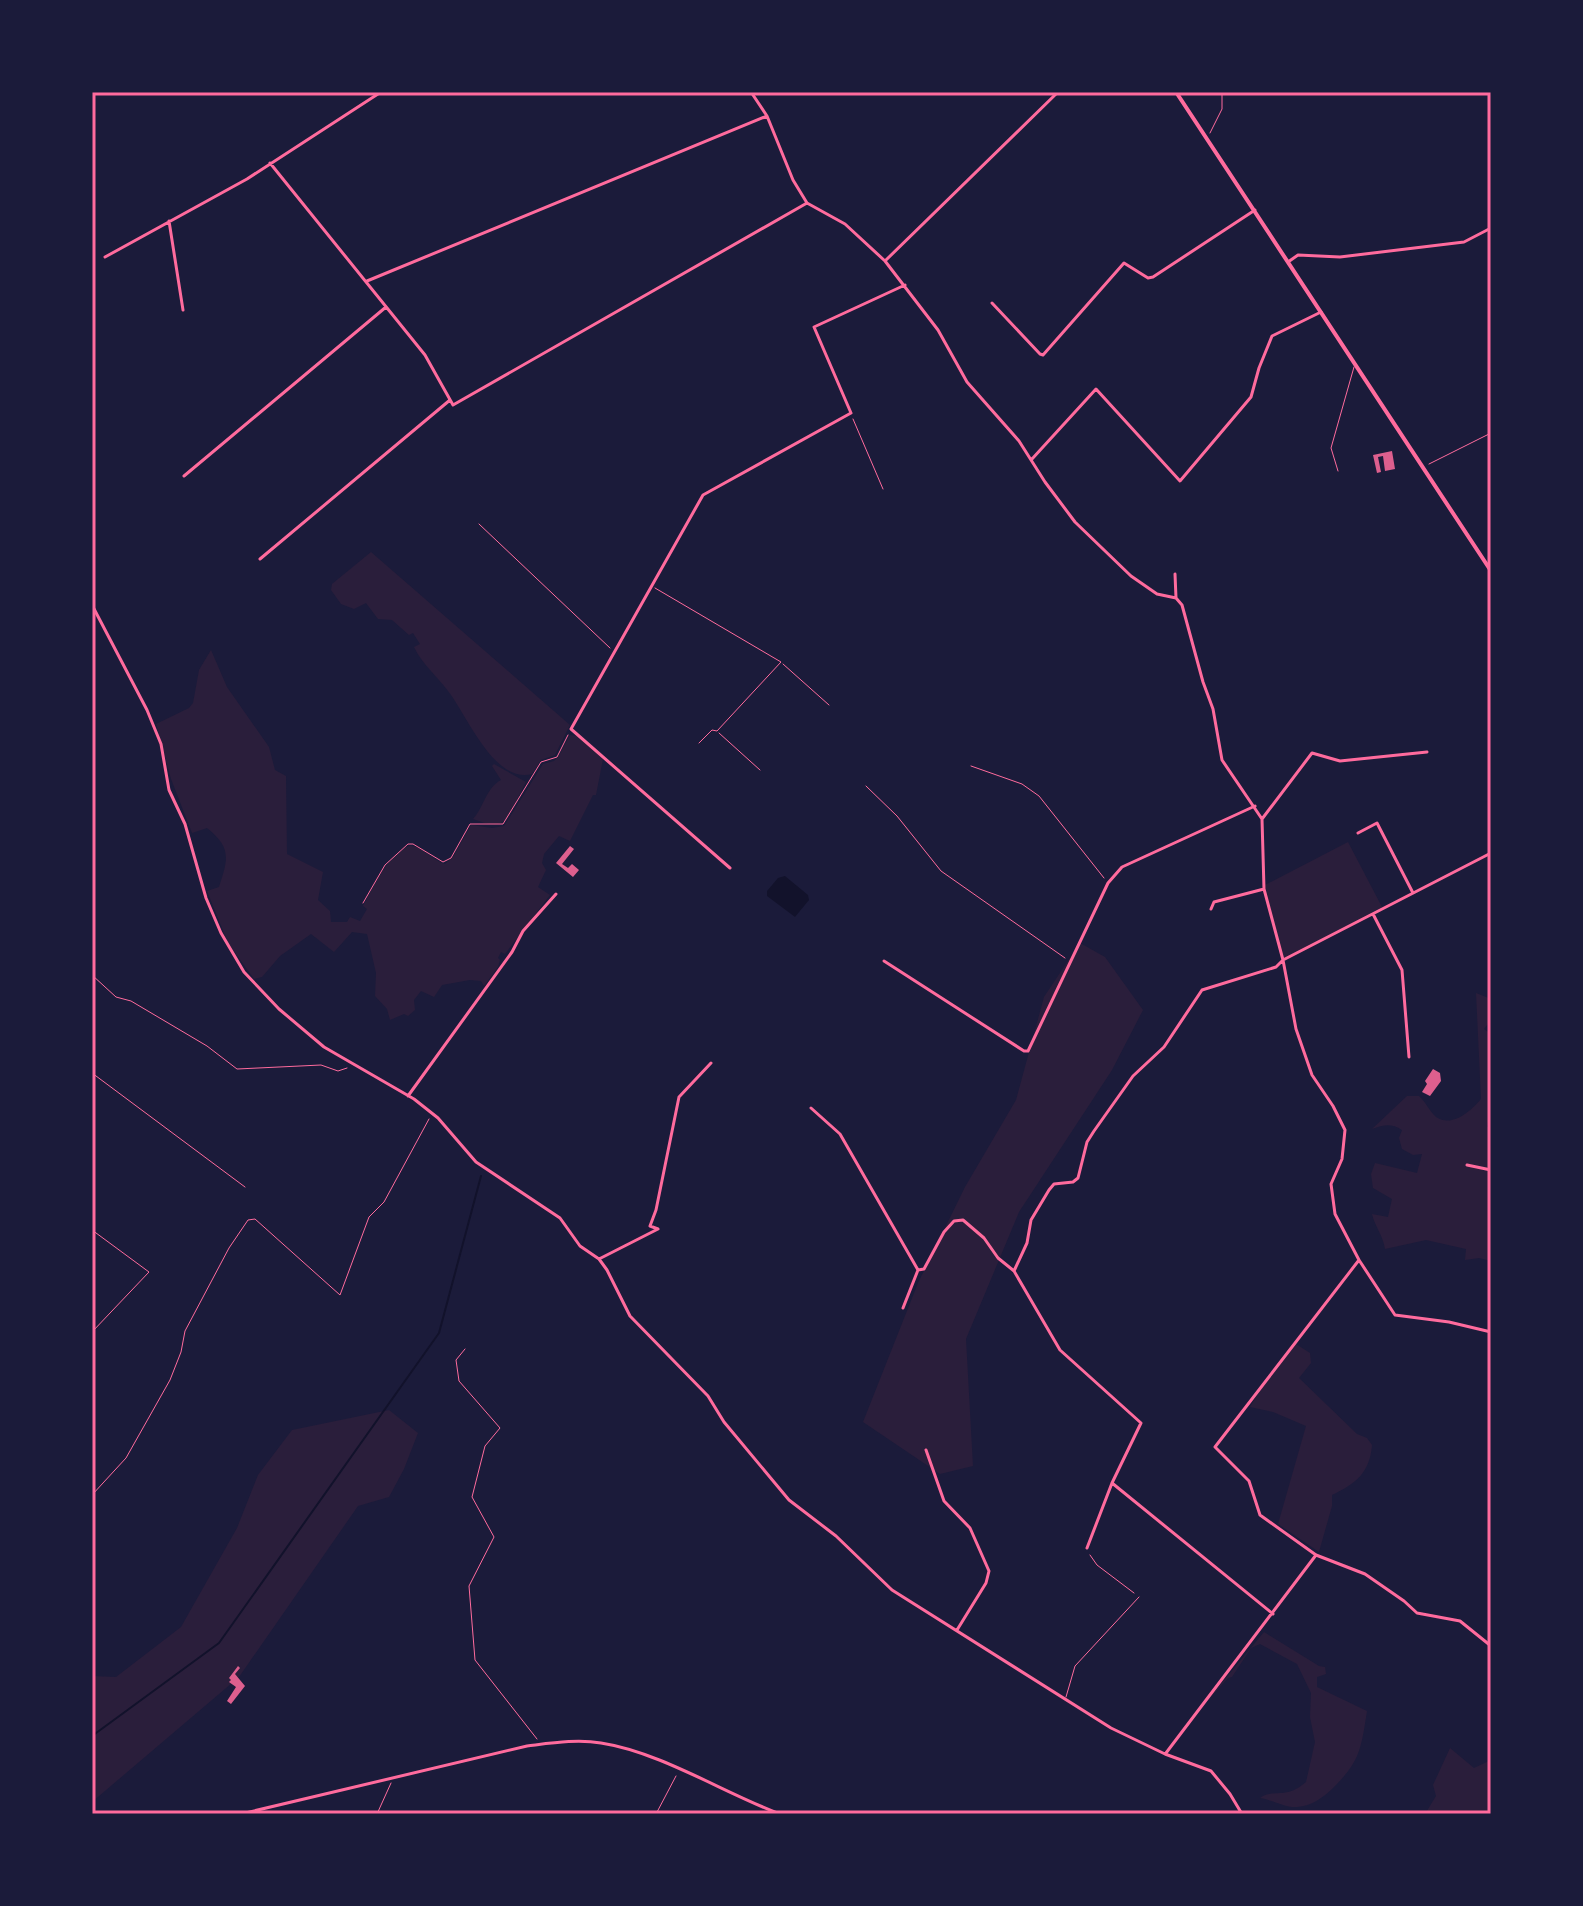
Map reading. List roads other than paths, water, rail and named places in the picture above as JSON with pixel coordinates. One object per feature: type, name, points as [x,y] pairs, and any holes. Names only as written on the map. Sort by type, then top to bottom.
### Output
[{"type":"main road","points":[[1176,92],[1491,571]]},
{"type":"street","points":[[105,257],[247,179],[381,92]]},
{"type":"street","points":[[751,92],[767,116],[793,180],[807,203],[845,224],[885,261],[938,330],[967,382],[1032,460],[1075,522],[1110,556],[1157,594],[1176,598],[1182,605],[1213,709],[1222,760],[1262,819],[1264,889],[1283,960],[1296,1029],[1312,1075],[1345,1130],[1342,1159],[1331,1184],[1335,1214],[1359,1260],[1395,1315],[1449,1322],[1491,1332]]},
{"type":"street","points":[[885,261],[1058,92]]},
{"type":"street","points":[[365,282],[767,116]]},
{"type":"street","points":[[270,163],[425,355],[453,405],[807,203]]},
{"type":"street","points":[[992,303],[1043,355],[1124,263],[1148,278],[1153,277],[1255,210]]},
{"type":"street","points":[[169,221],[183,310]]},
{"type":"street","points":[[1288,262],[1298,255],[1340,257],[1464,242],[1491,228]]},
{"type":"street","points":[[730,868],[571,729],[703,495],[851,413],[814,327],[905,285]]},
{"type":"street","points":[[184,476],[386,307]]},
{"type":"street","points":[[1032,460],[1096,389],[1180,481],[1251,397],[1272,336],[1321,312]]},
{"type":"street","points":[[260,559],[450,400]]},
{"type":"street","points":[[1175,574],[1176,598]]},
{"type":"street","points":[[92,605],[147,710],[161,744],[169,790],[185,824],[206,898],[221,933],[244,972],[279,1009],[324,1047],[432,1113],[476,1162],[560,1218],[580,1246],[599,1259],[607,1270],[630,1316],[708,1396],[724,1422],[789,1500],[836,1536],[892,1590],[1111,1728],[1165,1754],[1211,1771],[1242,1814]]},
{"type":"street","points":[[1262,819],[1312,753],[1340,761],[1427,752]]},
{"type":"street","points":[[884,961],[1024,1051],[1031,1048],[1108,883],[1122,867],[1255,806]]},
{"type":"street","points":[[1358,833],[1377,823],[1413,893]]},
{"type":"street","points":[[1014,1271],[1027,1243],[1031,1220],[1049,1190],[1054,1184],[1073,1182],[1078,1178],[1087,1142],[1094,1131],[1133,1076],[1164,1047],[1200,992],[1268,971],[1283,960],[1491,853]]},
{"type":"street","points":[[1211,909],[1214,902],[1264,889]]},
{"type":"street","points":[[408,1096],[512,952],[523,931],[556,894]]},
{"type":"street","points":[[1373,914],[1402,970],[1409,1057]]},
{"type":"street","points":[[599,1259],[658,1229],[650,1226],[679,1097],[711,1063]]},
{"type":"street","points":[[811,1108],[840,1134],[918,1270]]},
{"type":"street","points":[[1467,1165],[1491,1170]]},
{"type":"street","points":[[918,1270],[924,1269],[944,1232],[958,1218],[984,1238],[1007,1267],[1014,1271],[1060,1350],[1141,1423],[1112,1483],[1087,1548]]},
{"type":"street","points":[[1359,1260],[1215,1447],[1249,1481],[1260,1515],[1316,1555],[1365,1574],[1417,1613],[1460,1621],[1491,1646]]},
{"type":"street","points":[[903,1308],[918,1270]]},
{"type":"street","points":[[926,1450],[944,1501],[970,1528],[989,1571],[986,1583],[957,1630]]},
{"type":"street","points":[[1112,1483],[1273,1614]]},
{"type":"street","points":[[1165,1754],[1316,1555]]},
{"type":"street","points":[[241,1814],[540,1744],[570,1741],[602,1743],[645,1754],[780,1814]]},
{"type":"lane","points":[[1338,471],[1331,448],[1351,371],[1356,365]]},
{"type":"lane","points":[[1065,1700],[1075,1666],[1139,1597]]},
{"type":"waterway","points":[[92,1736],[219,1643],[439,1333],[481,1176]]}]
